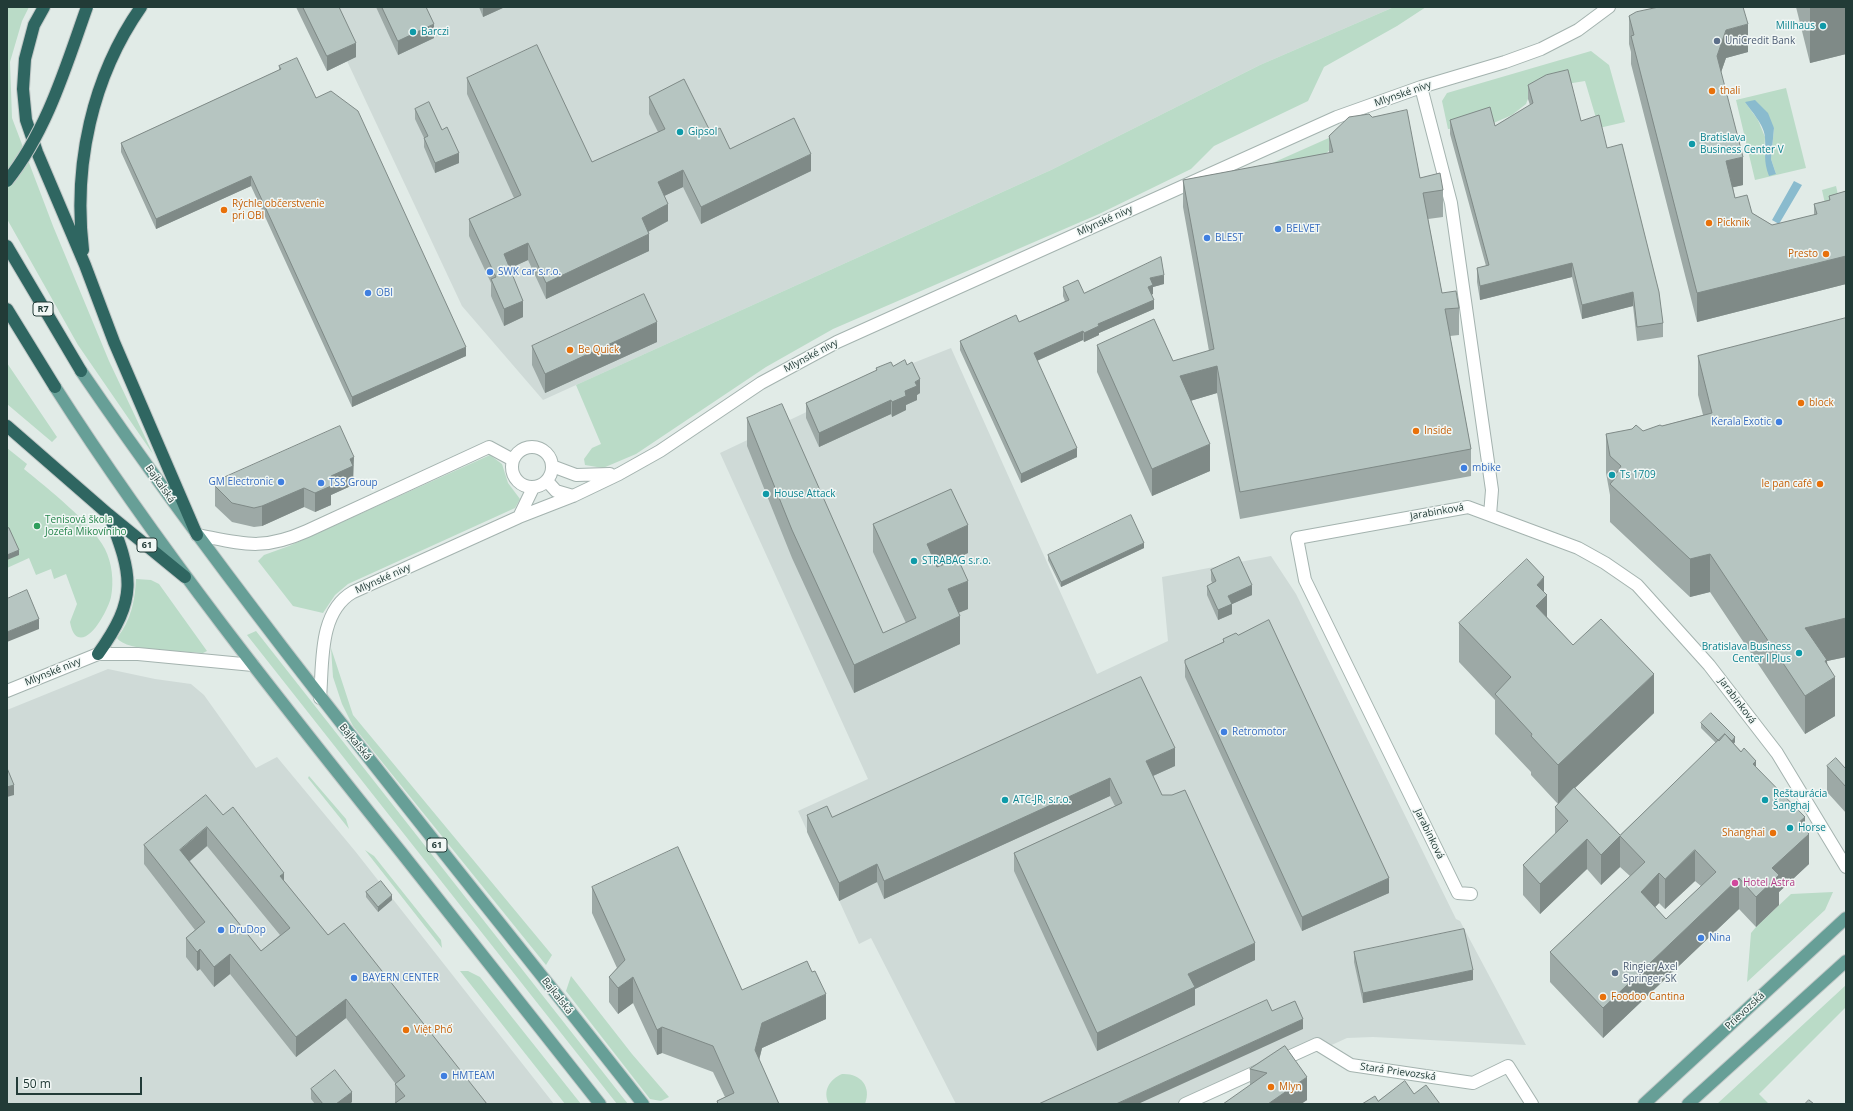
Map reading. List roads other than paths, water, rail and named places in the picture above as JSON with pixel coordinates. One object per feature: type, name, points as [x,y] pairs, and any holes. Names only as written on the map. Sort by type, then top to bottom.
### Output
[{"type":"highway","points":[[44,7],[34,25],[25,59],[23,89],[26,120],[37,152],[85,265],[114,342],[197,535]]},
{"type":"highway","points":[[7,181],[18,167],[38,134],[88,7]]},
{"type":"highway","points":[[85,265],[80,224],[80,189],[82,160],[89,125],[100,88],[114,52],[130,23],[141,7]]},
{"type":"highway","name":"R7","points":[[7,246],[81,371]]},
{"type":"highway","points":[[7,310],[55,388]]},
{"type":"highway","name":"61","points":[[7,426],[108,514],[185,577]]},
{"type":"highway","points":[[98,654],[119,622],[125,607],[128,592],[128,575],[124,555],[108,514]]},
{"type":"main road","name":"Bajkalská","points":[[81,371],[197,535],[320,698],[643,1103]]},
{"type":"main road","points":[[55,388],[81,428],[185,577]]},
{"type":"main road","name":"61","points":[[185,577],[600,1104]]},
{"type":"main road","name":"Prievozská","points":[[1644,1104],[1846,918]]},
{"type":"main road","points":[[1688,1104],[1846,960]]},
{"type":"street","name":"Mlynské nivy","points":[[320,698],[327,626],[333,611],[344,597],[519,517],[573,496],[619,474],[660,451],[760,383],[837,342],[1337,117],[1421,87],[1505,62],[1541,49],[1578,30],[1609,7]]},
{"type":"street","points":[[1421,87],[1451,203],[1492,490],[1490,515]]},
{"type":"street","points":[[197,535],[247,545],[281,541],[308,531],[489,447],[513,460]]},
{"type":"street","points":[[534,447],[547,453],[552,466],[551,474],[547,481],[540,486],[533,488],[525,487],[515,480],[512,472],[513,460],[520,451],[527,448],[534,447]]},
{"type":"street","name":"Mlynské nivy","points":[[552,466],[576,475],[586,476],[619,474]]},
{"type":"street","points":[[547,481],[556,491],[573,496]]},
{"type":"street","points":[[519,517],[533,488]]},
{"type":"street","name":"Jarabinková","points":[[1471,894],[1458,893],[1304,580],[1297,538],[1468,507],[1578,548],[1605,563],[1637,585],[1699,652],[1777,754],[1846,866]]},
{"type":"street","name":"Mlynské nivy","points":[[7,691],[98,654]]},
{"type":"street","points":[[98,654],[138,654],[253,665]]},
{"type":"street","name":"Stará Prievozská","points":[[1185,1104],[1317,1044],[1351,1065],[1473,1083],[1508,1066],[1532,1104]]},
{"type":"water","points":[[1755,100],[1768,113],[1774,128],[1771,159],[1776,174],[1769,176],[1765,161],[1763,129],[1758,119],[1745,102]]},
{"type":"water","points":[[1794,181],[1802,185],[1779,224],[1772,220]]},
{"type":"place","name":"Millhaus","points":[[1823,26]]},
{"type":"place","name":"Barczi","points":[[413,32]]},
{"type":"place","name":"UniCredit Bank","points":[[1717,41]]},
{"type":"place","name":"thali","points":[[1712,91]]},
{"type":"place","name":"Gipsol","points":[[680,132]]},
{"type":"place","name":"Bratislava Business Center V","points":[[1692,144]]},
{"type":"place","name":"Rýchle občerstvenie pri OBI","points":[[224,210]]},
{"type":"place","name":"Picknik","points":[[1709,223]]},
{"type":"place","name":"BELVET","points":[[1278,229]]},
{"type":"place","name":"BLEST","points":[[1207,238]]},
{"type":"place","name":"Presto","points":[[1826,254]]},
{"type":"place","name":"SWK car s.r.o.","points":[[490,272]]},
{"type":"place","name":"OBI","points":[[368,293]]},
{"type":"place","name":"Be Quick","points":[[570,350]]},
{"type":"place","name":"block","points":[[1801,403]]},
{"type":"place","name":"Kerala Exotic","points":[[1779,422]]},
{"type":"place","name":"Inside","points":[[1416,431]]},
{"type":"place","name":"mbike","points":[[1464,468]]},
{"type":"place","name":"Ts 1709","points":[[1612,475]]},
{"type":"place","name":"GM Electronic","points":[[281,482]]},
{"type":"place","name":"TSS Group","points":[[321,483]]},
{"type":"place","name":"le pan café","points":[[1820,484]]},
{"type":"place","name":"House Attack","points":[[766,494]]},
{"type":"place","name":"Tenisová škola Jozefa Mikovíniho","points":[[37,526]]},
{"type":"place","name":"STRABAG s.r.o.","points":[[914,561]]},
{"type":"place","name":"Bratislava Business Center I Plus","points":[[1799,653]]},
{"type":"place","name":"Retromotor","points":[[1224,732]]},
{"type":"place","name":"ATC-JR, s.r.o.","points":[[1005,800]]},
{"type":"place","name":"Reštaurácia Šanghaj","points":[[1765,800]]},
{"type":"place","name":"Horse","points":[[1790,828]]},
{"type":"place","name":"Shanghai","points":[[1773,833]]},
{"type":"place","name":"Hotel Astra","points":[[1735,883]]},
{"type":"place","name":"DruDop","points":[[221,930]]},
{"type":"place","name":"Nina","points":[[1701,938]]},
{"type":"place","name":"Ringier Axel Springer SK","points":[[1615,973]]},
{"type":"place","name":"BAYERN CENTER","points":[[354,978]]},
{"type":"place","name":"Foodoo Cantina","points":[[1603,997]]},
{"type":"place","name":"Việt Phố","points":[[406,1030]]},
{"type":"place","name":"HMTEAM","points":[[444,1076]]},
{"type":"place","name":"Mlyn","points":[[1271,1087]]}]
